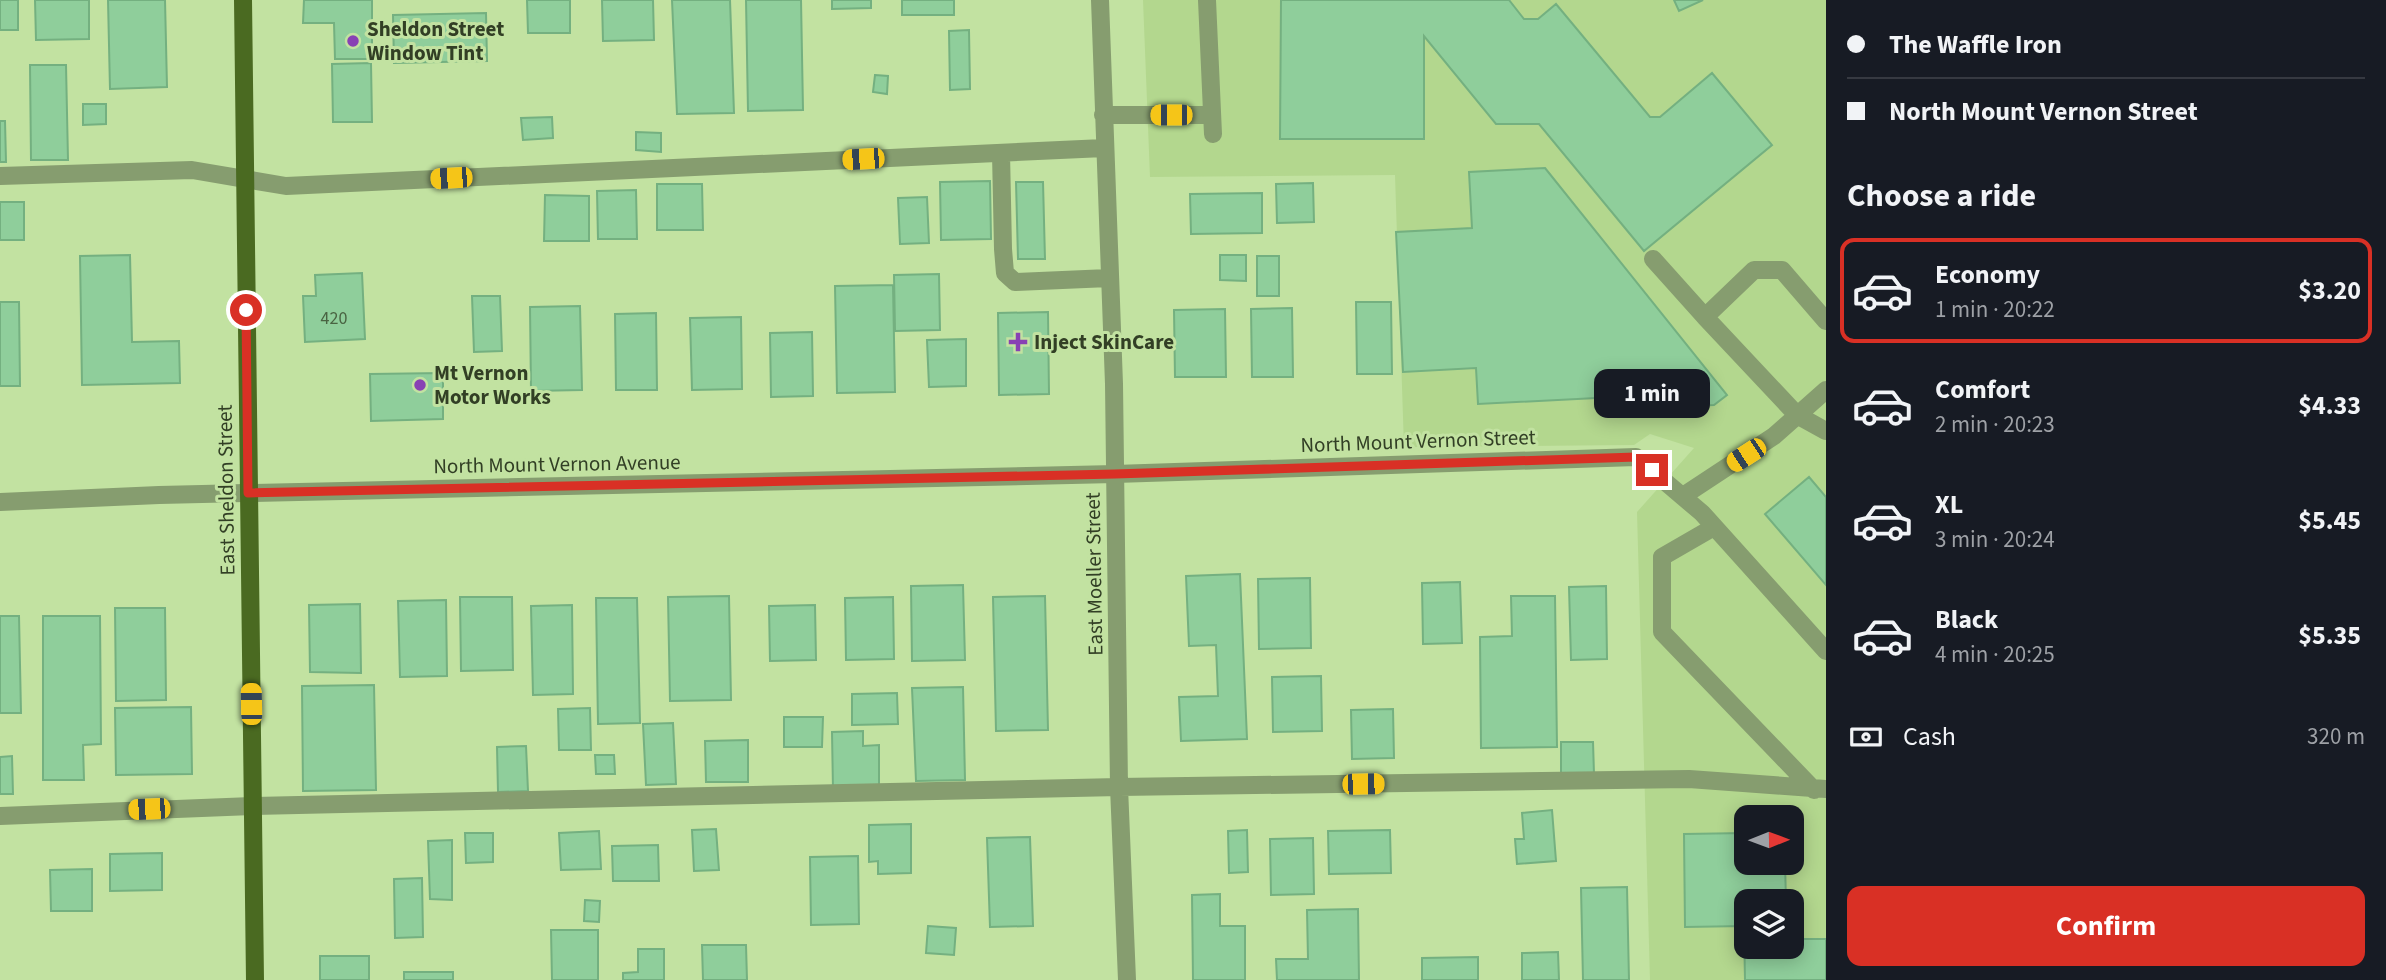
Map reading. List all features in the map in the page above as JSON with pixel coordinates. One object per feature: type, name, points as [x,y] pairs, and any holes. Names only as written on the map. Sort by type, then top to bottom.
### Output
[{"type":"main road","name":"East Sheldon Street","points":[[243,0],[255,980]]},
{"type":"street","name":"East Moeller Street","points":[[1100,0],[1115,474],[1119,787],[1127,980]]},
{"type":"street","points":[[1207,0],[1213,134]]},
{"type":"street","points":[[1103,115],[1212,115]]},
{"type":"street","points":[[0,176],[192,170],[286,186],[1104,148]]},
{"type":"street","points":[[1001,153],[1005,274],[1015,282],[1109,278]]},
{"type":"street","points":[[1653,260],[1797,415],[1826,431]]},
{"type":"street","points":[[1706,317],[1754,270],[1782,270],[1826,321]]},
{"type":"street","points":[[1683,496],[1767,441],[1826,390]]},
{"type":"street","name":"North Mount Vernon Street","points":[[1115,474],[1636,457],[1702,513],[1826,651]]},
{"type":"street","name":"North Mount Vernon Avenue","points":[[0,502],[248,493],[1115,474]]},
{"type":"street","points":[[1714,527],[1662,557],[1662,632],[1820,789]]},
{"type":"street","points":[[0,816],[252,806],[1119,787],[1689,779],[1820,789]]},
{"type":"shaded area","points":[[1143,0],[1826,0],[1826,980],[1650,980],[1637,512],[1694,448],[1650,434],[1634,445],[1404,447],[1395,175],[1150,177]]},
{"type":"building","points":[[0,0],[18,0],[18,30],[0,30]]},
{"type":"building","points":[[35,0],[89,0],[89,39],[36,40]]},
{"type":"building","points":[[108,0],[165,0],[167,87],[110,89]]},
{"type":"building","name":"Sheldon Street Window Tint","points":[[304,0],[372,0],[372,59],[335,59],[334,23],[303,23]]},
{"type":"building","points":[[527,0],[570,0],[570,33],[528,33]]},
{"type":"building","points":[[602,0],[653,0],[654,40],[603,41]]},
{"type":"building","points":[[672,0],[730,0],[734,113],[677,114]]},
{"type":"building","points":[[746,0],[801,0],[803,110],[748,111]]},
{"type":"building","points":[[832,0],[871,0],[871,8],[832,9]]},
{"type":"building","points":[[902,0],[954,0],[954,15],[902,15]]},
{"type":"building","points":[[1281,0],[1509,0],[1524,19],[1538,19],[1556,4],[1650,117],[1660,117],[1712,73],[1772,145],[1644,251],[1539,124],[1496,124],[1424,36],[1424,139],[1280,139]]},
{"type":"building","points":[[1674,0],[1703,0],[1679,11]]},
{"type":"building","points":[[486,13],[487,61],[394,63],[393,15]]},
{"type":"building","points":[[969,30],[970,89],[950,90],[949,31]]},
{"type":"building","points":[[371,63],[372,122],[333,122],[332,64]]},
{"type":"building","points":[[30,65],[66,65],[68,160],[31,160]]},
{"type":"building","points":[[875,75],[888,76],[887,94],[873,92]]},
{"type":"building","points":[[83,104],[106,104],[106,124],[83,125]]},
{"type":"building","points":[[552,117],[553,138],[523,140],[521,118]]},
{"type":"building","points":[[0,121],[5,121],[6,162],[0,162]]},
{"type":"building","points":[[636,132],[661,133],[661,152],[636,150]]},
{"type":"building","points":[[1545,168],[1727,395],[1714,405],[1646,408],[1635,396],[1478,404],[1476,368],[1403,372],[1396,232],[1472,228],[1469,172]]},
{"type":"building","points":[[990,181],[991,239],[941,240],[940,182]]},
{"type":"building","points":[[1016,182],[1043,182],[1045,259],[1018,259]]},
{"type":"building","points":[[1313,183],[1314,222],[1277,223],[1276,184]]},
{"type":"building","points":[[657,184],[702,184],[703,230],[657,230]]},
{"type":"building","points":[[636,190],[637,239],[598,239],[597,191]]},
{"type":"building","points":[[1262,193],[1262,233],[1191,234],[1190,194]]},
{"type":"building","points":[[545,195],[589,196],[589,241],[544,241]]},
{"type":"building","points":[[927,197],[929,243],[900,244],[898,198]]},
{"type":"building","points":[[0,202],[24,202],[24,240],[0,240]]},
{"type":"building","points":[[130,255],[132,342],[179,341],[180,383],[82,385],[80,256]]},
{"type":"building","points":[[1220,255],[1246,255],[1246,281],[1220,280]]},
{"type":"building","points":[[1257,256],[1279,256],[1279,296],[1257,296]]},
{"type":"building","points":[[362,273],[365,339],[305,342],[303,296],[316,296],[315,275]]},
{"type":"building","points":[[939,274],[940,330],[895,331],[894,275]]},
{"type":"building","points":[[893,285],[895,392],[837,393],[835,286]]},
{"type":"building","points":[[472,296],[500,296],[502,351],[474,352]]},
{"type":"building","points":[[0,302],[19,302],[20,386],[0,386]]},
{"type":"building","points":[[1356,302],[1391,302],[1392,374],[1357,374]]},
{"type":"building","points":[[580,306],[582,390],[531,391],[530,307]]},
{"type":"building","points":[[1292,308],[1293,377],[1252,377],[1251,309]]},
{"type":"building","points":[[1225,309],[1226,377],[1175,377],[1174,310]]},
{"type":"building","points":[[1048,312],[1049,394],[999,395],[998,313]]},
{"type":"building","points":[[656,313],[657,390],[616,390],[615,314]]},
{"type":"building","points":[[741,317],[742,389],[692,390],[690,318]]},
{"type":"building","points":[[812,332],[813,396],[771,397],[770,333]]},
{"type":"building","points":[[966,339],[966,386],[929,387],[927,340]]},
{"type":"building","points":[[443,373],[443,419],[371,421],[370,374]]},
{"type":"building","points":[[1809,477],[1826,497],[1826,585],[1765,514]]},
{"type":"building","points":[[1240,574],[1247,739],[1181,741],[1179,697],[1218,696],[1216,645],[1189,646],[1186,576]]},
{"type":"building","points":[[1310,578],[1311,648],[1259,649],[1258,579]]},
{"type":"building","points":[[1460,582],[1462,643],[1423,644],[1422,583]]},
{"type":"building","points":[[963,585],[965,660],[912,661],[911,586]]},
{"type":"building","points":[[1606,586],[1607,659],[1571,660],[1569,587]]},
{"type":"building","points":[[729,596],[731,700],[670,701],[668,597]]},
{"type":"building","points":[[1045,596],[1048,730],[996,731],[993,597]]},
{"type":"building","points":[[1511,596],[1555,596],[1557,747],[1481,748],[1480,637],[1512,636]]},
{"type":"building","points":[[460,597],[512,597],[513,670],[461,671]]},
{"type":"building","points":[[893,597],[894,659],[846,660],[845,598]]},
{"type":"building","points":[[596,598],[637,598],[640,723],[598,724]]},
{"type":"building","points":[[446,600],[447,676],[400,677],[398,601]]},
{"type":"building","points":[[360,604],[361,673],[310,672],[309,605]]},
{"type":"building","points":[[572,605],[573,694],[533,695],[531,606]]},
{"type":"building","points":[[815,605],[816,660],[770,661],[769,606]]},
{"type":"building","points":[[115,608],[165,608],[166,700],[116,701]]},
{"type":"building","points":[[0,616],[19,616],[21,713],[0,713]]},
{"type":"building","points":[[43,616],[100,616],[101,744],[83,745],[84,780],[43,780]]},
{"type":"building","points":[[1321,676],[1322,731],[1273,732],[1272,677]]},
{"type":"building","points":[[374,685],[376,790],[303,791],[302,686]]},
{"type":"building","points":[[963,687],[965,780],[916,781],[912,688]]},
{"type":"building","points":[[897,693],[898,724],[852,725],[852,694]]},
{"type":"building","points":[[191,707],[192,774],[116,775],[115,708]]},
{"type":"building","points":[[590,708],[591,750],[559,750],[558,709]]},
{"type":"building","points":[[1393,709],[1394,758],[1352,759],[1351,710]]},
{"type":"building","points":[[784,717],[823,717],[822,747],[784,747]]},
{"type":"building","points":[[673,723],[676,784],[646,785],[643,724]]},
{"type":"building","points":[[863,731],[863,746],[879,745],[879,788],[833,790],[832,732]]},
{"type":"building","points":[[748,740],[748,782],[706,782],[705,741]]},
{"type":"building","points":[[1561,742],[1593,742],[1594,774],[1561,774]]},
{"type":"building","points":[[526,746],[528,791],[498,792],[497,747]]},
{"type":"building","points":[[595,755],[614,755],[615,774],[596,774]]},
{"type":"building","points":[[12,756],[13,794],[0,794],[0,757]]},
{"type":"building","points":[[1552,810],[1556,861],[1517,864],[1515,839],[1524,839],[1522,813]]},
{"type":"building","points":[[911,824],[911,873],[878,874],[878,861],[869,862],[869,825]]},
{"type":"building","points":[[716,829],[719,870],[694,871],[692,830]]},
{"type":"building","points":[[1247,830],[1248,872],[1229,873],[1228,831]]},
{"type":"building","points":[[1390,830],[1391,873],[1329,874],[1328,831]]},
{"type":"building","points":[[599,831],[601,869],[561,870],[559,833]]},
{"type":"building","points":[[465,833],[493,833],[493,862],[466,863]]},
{"type":"building","points":[[1734,833],[1734,875],[1785,875],[1786,889],[1734,889],[1734,926],[1685,927],[1684,834]]},
{"type":"building","points":[[1030,837],[1033,926],[990,927],[987,838]]},
{"type":"building","points":[[1313,838],[1314,894],[1271,895],[1270,839]]},
{"type":"building","points":[[452,840],[452,900],[430,899],[428,841]]},
{"type":"building","points":[[658,845],[659,881],[613,881],[612,846]]},
{"type":"building","points":[[162,853],[162,890],[110,891],[110,854]]},
{"type":"building","points":[[858,856],[859,924],[811,925],[810,857]]},
{"type":"building","points":[[92,869],[92,911],[51,911],[50,870]]},
{"type":"building","points":[[422,878],[423,937],[395,938],[394,879]]},
{"type":"building","points":[[1627,887],[1629,980],[1583,980],[1581,888]]},
{"type":"building","points":[[1220,894],[1220,926],[1245,926],[1245,980],[1193,980],[1192,895]]},
{"type":"building","points":[[585,900],[600,901],[599,922],[584,921]]},
{"type":"building","points":[[1358,909],[1359,980],[1277,980],[1276,959],[1308,959],[1307,910]]},
{"type":"building","points":[[928,926],[956,928],[954,955],[926,953]]},
{"type":"building","points":[[551,930],[598,930],[598,980],[552,980]]},
{"type":"building","points":[[1804,939],[1826,939],[1826,980],[1745,980],[1745,959],[1804,959]]},
{"type":"building","points":[[702,945],[746,945],[747,980],[703,980]]},
{"type":"building","points":[[638,949],[664,949],[664,980],[623,980],[623,973],[638,972]]},
{"type":"building","points":[[1558,952],[1559,980],[1522,980],[1522,953]]},
{"type":"building","points":[[320,956],[369,956],[369,980],[320,980]]},
{"type":"building","points":[[1478,957],[1478,980],[1422,980],[1422,958]]},
{"type":"building","points":[[404,972],[453,972],[453,980],[404,980]]},
{"type":"place","name":"Sheldon Street Window Tint","points":[[353,41]]},
{"type":"place","name":"Inject SkinCare","points":[[1018,342]]},
{"type":"place","name":"Mt Vernon Motor Works","points":[[420,385]]},
{"type":"route","points":[[246,310],[248,493],[1115,474],[1636,457],[1652,470]]}]
